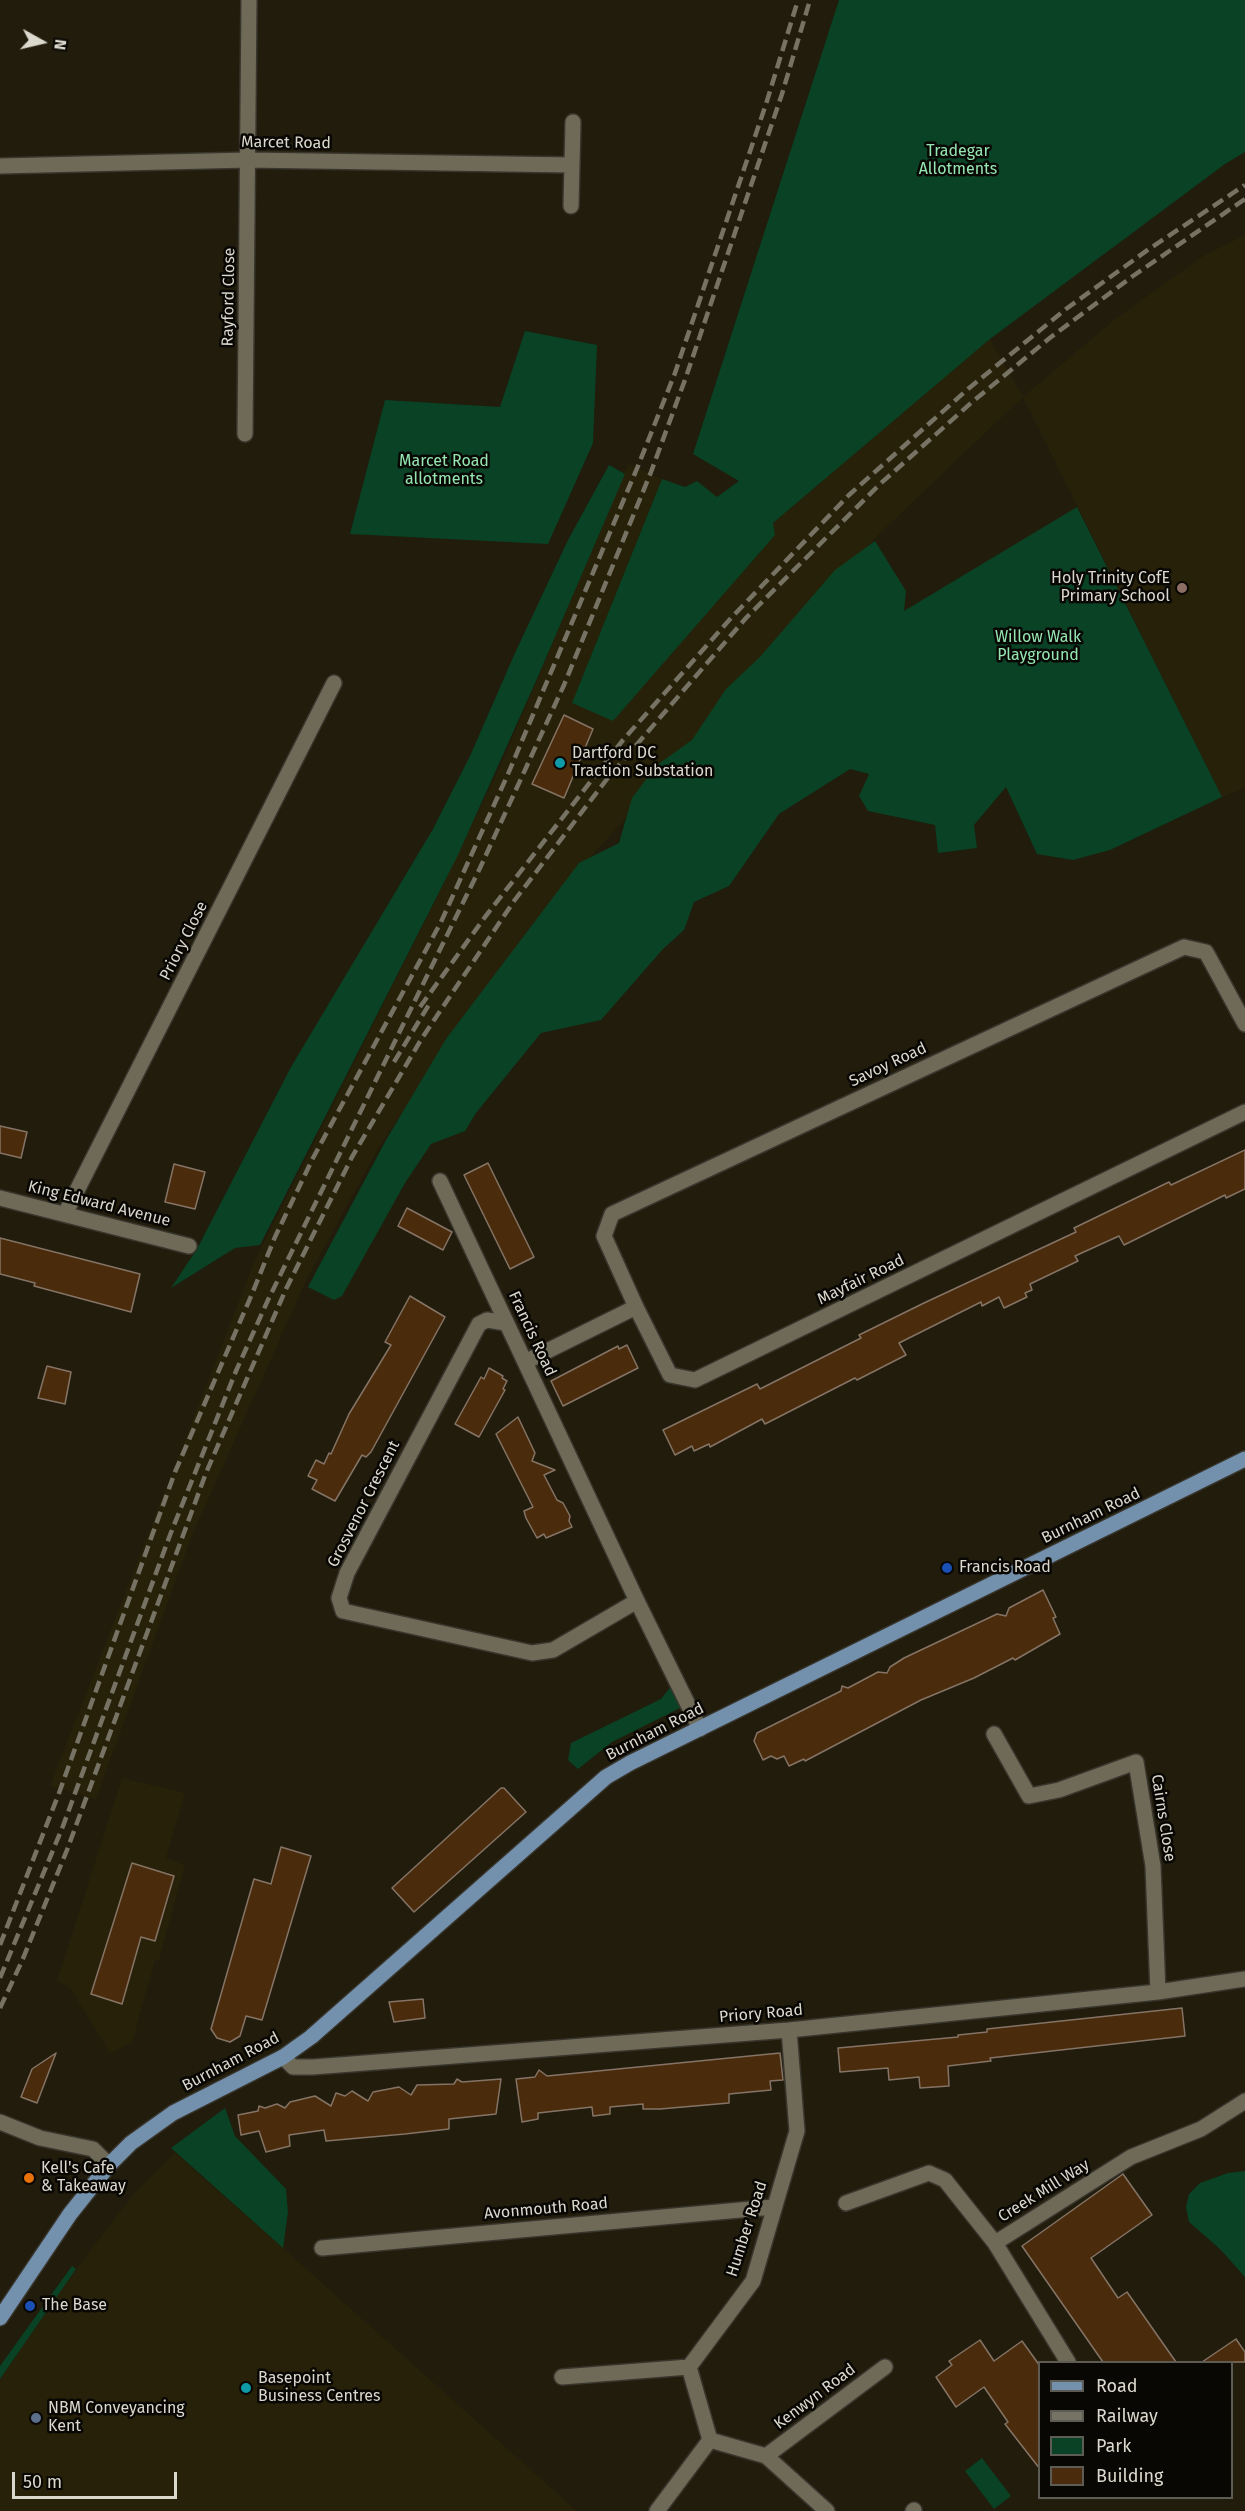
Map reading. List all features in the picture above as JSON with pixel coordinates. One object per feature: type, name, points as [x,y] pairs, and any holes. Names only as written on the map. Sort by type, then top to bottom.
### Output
[{"type":"main road","name":"Burnham Road","points":[[0,2318],[70,2214],[109,2165],[130,2144],[173,2113],[283,2057],[310,2037],[606,1776],[1245,1459]]},
{"type":"street","name":"Rayford Close","points":[[245,434],[249,0]]},
{"type":"street","points":[[571,206],[573,123]]},
{"type":"street","name":"Marcet Road","points":[[0,166],[248,160],[572,165]]},
{"type":"street","name":"Priory Close","points":[[65,1214],[334,683]]},
{"type":"street","name":"Savoy Road","points":[[636,1307],[604,1236],[612,1214],[1184,947],[1206,952],[1244,1018]]},
{"type":"street","name":"Mayfair Road","points":[[636,1307],[670,1375],[695,1380],[1245,1112]]},
{"type":"street","name":"Francis Road","points":[[440,1181],[637,1601],[700,1729]]},
{"type":"street","name":"King Edward Avenue","points":[[0,1198],[189,1246]]},
{"type":"street","points":[[525,1362],[636,1307]]},
{"type":"street","name":"Grosvenor Crescent","points":[[506,1323],[487,1320],[479,1324],[347,1573],[339,1598],[343,1611],[532,1653],[553,1650],[637,1601]]},
{"type":"street","name":"Cairns Close","points":[[994,1734],[1029,1796],[1059,1790],[1136,1762],[1153,1866],[1158,1992]]},
{"type":"street","name":"Priory Road","points":[[283,2057],[293,2067],[313,2067],[789,2030],[1158,1992],[1245,1979]]},
{"type":"street","name":"Humber Road","points":[[689,2367],[753,2281],[797,2131],[789,2030]]},
{"type":"street","name":"Creek Mill Way","points":[[846,2203],[929,2173],[945,2180],[995,2243],[1131,2157],[1201,2129],[1245,2101]]},
{"type":"street","points":[[0,2122],[40,2138],[93,2149],[109,2165]]},
{"type":"street","name":"Avonmouth Road","points":[[322,2248],[773,2207]]},
{"type":"street","points":[[995,2243],[1067,2361]]},
{"type":"street","points":[[562,2377],[689,2367],[710,2440]]},
{"type":"street","name":"Kenwyn Road","points":[[766,2456],[885,2367]]},
{"type":"street","points":[[710,2440],[766,2456],[827,2511]]},
{"type":"street","points":[[657,2511],[710,2440]]},
{"type":"shaded area","name":"Holy Trinity CofE Primary School","points":[[1245,235],[1245,788],[1222,797],[1023,397],[1115,319],[1203,256]]},
{"type":"shaded area","points":[[990,339],[1023,397],[873,540],[596,851],[518,945],[468,1014],[379,1147],[305,1283],[191,1538],[96,1799],[50,1786],[255,1260],[504,758],[628,464],[662,479],[572,703],[613,720],[774,536],[773,523]]},
{"type":"shaded area","points":[[122,1778],[185,1793],[166,1858],[185,1865],[159,1960],[155,1960],[132,2043],[110,2053],[70,1988],[57,1981]]},
{"type":"shaded area","name":"The Base","points":[[175,2153],[577,2511],[0,2511],[0,2379],[85,2257],[137,2190]]},
{"type":"green space","name":"Tradegar Allotments","points":[[839,0],[1245,0],[1245,152],[1225,164],[990,339],[773,523],[775,535],[613,721],[572,703],[662,479],[685,487],[697,481],[717,497],[739,481],[693,454]]},
{"type":"green space","name":"Marcet Road allotments","points":[[525,331],[597,345],[593,443],[548,544],[350,534],[385,400],[500,407]]},
{"type":"green space","points":[[609,465],[625,474],[536,681],[458,855],[260,1245],[235,1248],[171,1288],[197,1249],[291,1067],[433,829],[470,756],[568,540]]},
{"type":"green space","name":"Willow Walk Playground","points":[[1077,507],[1222,797],[1110,850],[1073,860],[1037,854],[1006,787],[974,825],[977,848],[938,853],[935,825],[868,811],[859,796],[869,774],[850,769],[779,814],[729,886],[694,902],[684,930],[663,949],[601,1020],[541,1033],[476,1113],[465,1131],[431,1144],[405,1183],[342,1296],[334,1300],[308,1287],[386,1140],[446,1039],[579,863],[619,843],[632,798],[657,765],[692,740],[726,689],[760,657],[835,570],[875,541],[906,591],[904,611]]},
{"type":"green space","points":[[672,1685],[681,1705],[680,1708],[612,1742],[578,1769],[568,1760],[571,1743],[661,1699]]},
{"type":"green space","points":[[225,2108],[235,2136],[286,2189],[288,2212],[283,2248],[171,2148]]},
{"type":"green space","points":[[1245,2171],[1245,2277],[1220,2249],[1189,2222],[1186,2207],[1189,2194],[1200,2183],[1228,2173]]},
{"type":"green space","points":[[72,2266],[76,2269],[0,2379],[0,2366]]},
{"type":"green space","points":[[982,2458],[1011,2496],[994,2509],[965,2471]]},
{"type":"building","name":"Dartford DC Traction Substation","points":[[564,715],[593,729],[564,798],[532,784]]},
{"type":"building","points":[[0,1126],[27,1132],[21,1158],[0,1153]]},
{"type":"building","points":[[1245,1150],[1245,1189],[1226,1198],[1225,1195],[1124,1245],[1119,1236],[1075,1256],[1078,1261],[1030,1284],[1032,1290],[1025,1293],[1027,1297],[1004,1308],[999,1297],[982,1306],[981,1302],[899,1343],[906,1355],[857,1380],[855,1378],[765,1424],[762,1419],[710,1447],[709,1444],[694,1451],[692,1446],[675,1455],[663,1430],[757,1384],[760,1389],[861,1338],[859,1335],[1076,1232],[1074,1228],[1169,1182],[1171,1185]]},
{"type":"building","points":[[488,1163],[534,1257],[510,1269],[464,1175]]},
{"type":"building","points":[[174,1164],[205,1172],[195,1209],[165,1202]]},
{"type":"building","points":[[407,1208],[452,1232],[443,1250],[398,1226]]},
{"type":"building","points":[[0,1238],[140,1274],[131,1312],[34,1286],[35,1283],[0,1274]]},
{"type":"building","points":[[410,1296],[445,1317],[371,1452],[366,1457],[362,1455],[335,1501],[312,1489],[317,1480],[308,1476],[316,1460],[324,1464],[329,1453],[331,1454],[349,1414],[391,1345],[385,1342]]},
{"type":"building","points":[[627,1345],[638,1368],[563,1406],[551,1381],[618,1346],[619,1349]]},
{"type":"building","points":[[47,1366],[71,1372],[65,1404],[38,1398]]},
{"type":"building","points":[[489,1368],[507,1381],[503,1389],[505,1390],[479,1437],[455,1424],[481,1377],[484,1379]]},
{"type":"building","points":[[518,1417],[535,1453],[532,1461],[555,1470],[544,1475],[557,1500],[563,1503],[570,1516],[569,1521],[572,1527],[546,1538],[544,1534],[537,1538],[526,1518],[524,1511],[533,1507],[496,1434]]},
{"type":"building","points":[[1043,1590],[1056,1617],[1053,1618],[1060,1634],[1015,1660],[1013,1658],[974,1678],[921,1700],[805,1761],[804,1759],[789,1766],[784,1756],[777,1759],[771,1756],[763,1760],[754,1741],[757,1733],[841,1691],[842,1686],[848,1688],[878,1672],[887,1673],[890,1667],[904,1658],[997,1614],[1006,1616],[1009,1608]]},
{"type":"building","points":[[501,1788],[504,1788],[526,1812],[414,1912],[392,1888]]},
{"type":"building","points":[[281,1847],[311,1856],[262,2020],[246,2016],[240,2036],[230,2042],[217,2038],[211,2029],[254,1879],[271,1884]]},
{"type":"building","points":[[132,1863],[174,1876],[155,1941],[141,1937],[122,2004],[91,1994]]},
{"type":"building","points":[[423,1999],[425,2018],[394,2022],[389,2002]]},
{"type":"building","points":[[1182,2008],[1185,2036],[990,2058],[991,2061],[948,2066],[949,2086],[920,2088],[919,2077],[889,2080],[888,2068],[840,2072],[838,2048],[958,2037],[958,2035],[987,2032],[987,2029]]},
{"type":"building","points":[[56,2053],[37,2103],[21,2097],[32,2069]]},
{"type":"building","points":[[780,2053],[783,2080],[770,2081],[771,2090],[729,2094],[729,2103],[660,2109],[643,2109],[643,2104],[610,2107],[610,2114],[593,2116],[592,2107],[538,2113],[538,2119],[522,2122],[516,2079],[535,2077],[539,2070],[547,2076]]},
{"type":"building","points":[[457,2079],[462,2082],[501,2079],[496,2114],[449,2119],[449,2129],[405,2134],[326,2141],[324,2130],[289,2135],[290,2146],[266,2152],[259,2131],[241,2135],[238,2115],[258,2111],[259,2106],[265,2108],[277,2104],[285,2108],[290,2102],[315,2096],[331,2106],[336,2093],[345,2096],[352,2091],[368,2101],[373,2092],[399,2087],[411,2095],[417,2085],[454,2084]]},
{"type":"building","points":[[1123,2174],[1152,2215],[1091,2258],[1118,2298],[1127,2292],[1175,2361],[1102,2361],[1022,2246]]},
{"type":"building","points":[[1236,2339],[1245,2352],[1245,2362],[1203,2361]]},
{"type":"building","points":[[980,2340],[994,2361],[1022,2341],[1038,2363],[1038,2466],[1005,2424],[1008,2422],[984,2387],[956,2407],[936,2377],[952,2365],[949,2361]]},
{"type":"railway","points":[[0,1945],[59,1793],[175,1472],[275,1237],[313,1158],[441,922],[508,774],[638,466],[675,373],[766,104],[798,0]]},
{"type":"railway","points":[[0,1978],[63,1826],[170,1535],[236,1371],[268,1300],[480,868],[564,685],[651,472],[686,377],[782,94],[810,0]]},
{"type":"railway","points":[[420,1007],[485,917],[623,740],[732,617],[849,495],[968,389],[1066,309],[1149,249],[1245,185]]},
{"type":"railway","points":[[0,2008],[22,1961],[67,1850],[206,1473],[286,1289],[352,1157],[422,1038],[514,901],[607,779],[746,618],[880,484],[971,403],[1051,337],[1133,276],[1245,199]]},
{"type":"railway","points":[[394,1062],[430,1003]]},
{"type":"place","name":"Holy Trinity CofE Primary School","points":[[1182,588]]},
{"type":"place","name":"Dartford DC Traction Substation","points":[[560,763]]},
{"type":"place","name":"Francis Road","points":[[947,1568]]},
{"type":"place","name":"Kell's Cafe & Takeaway","points":[[29,2178]]},
{"type":"place","name":"The Base","points":[[30,2306]]},
{"type":"place","name":"Basepoint Business Centres","points":[[246,2388]]},
{"type":"place","name":"NBM Conveyancing Kent","points":[[36,2418]]}]
